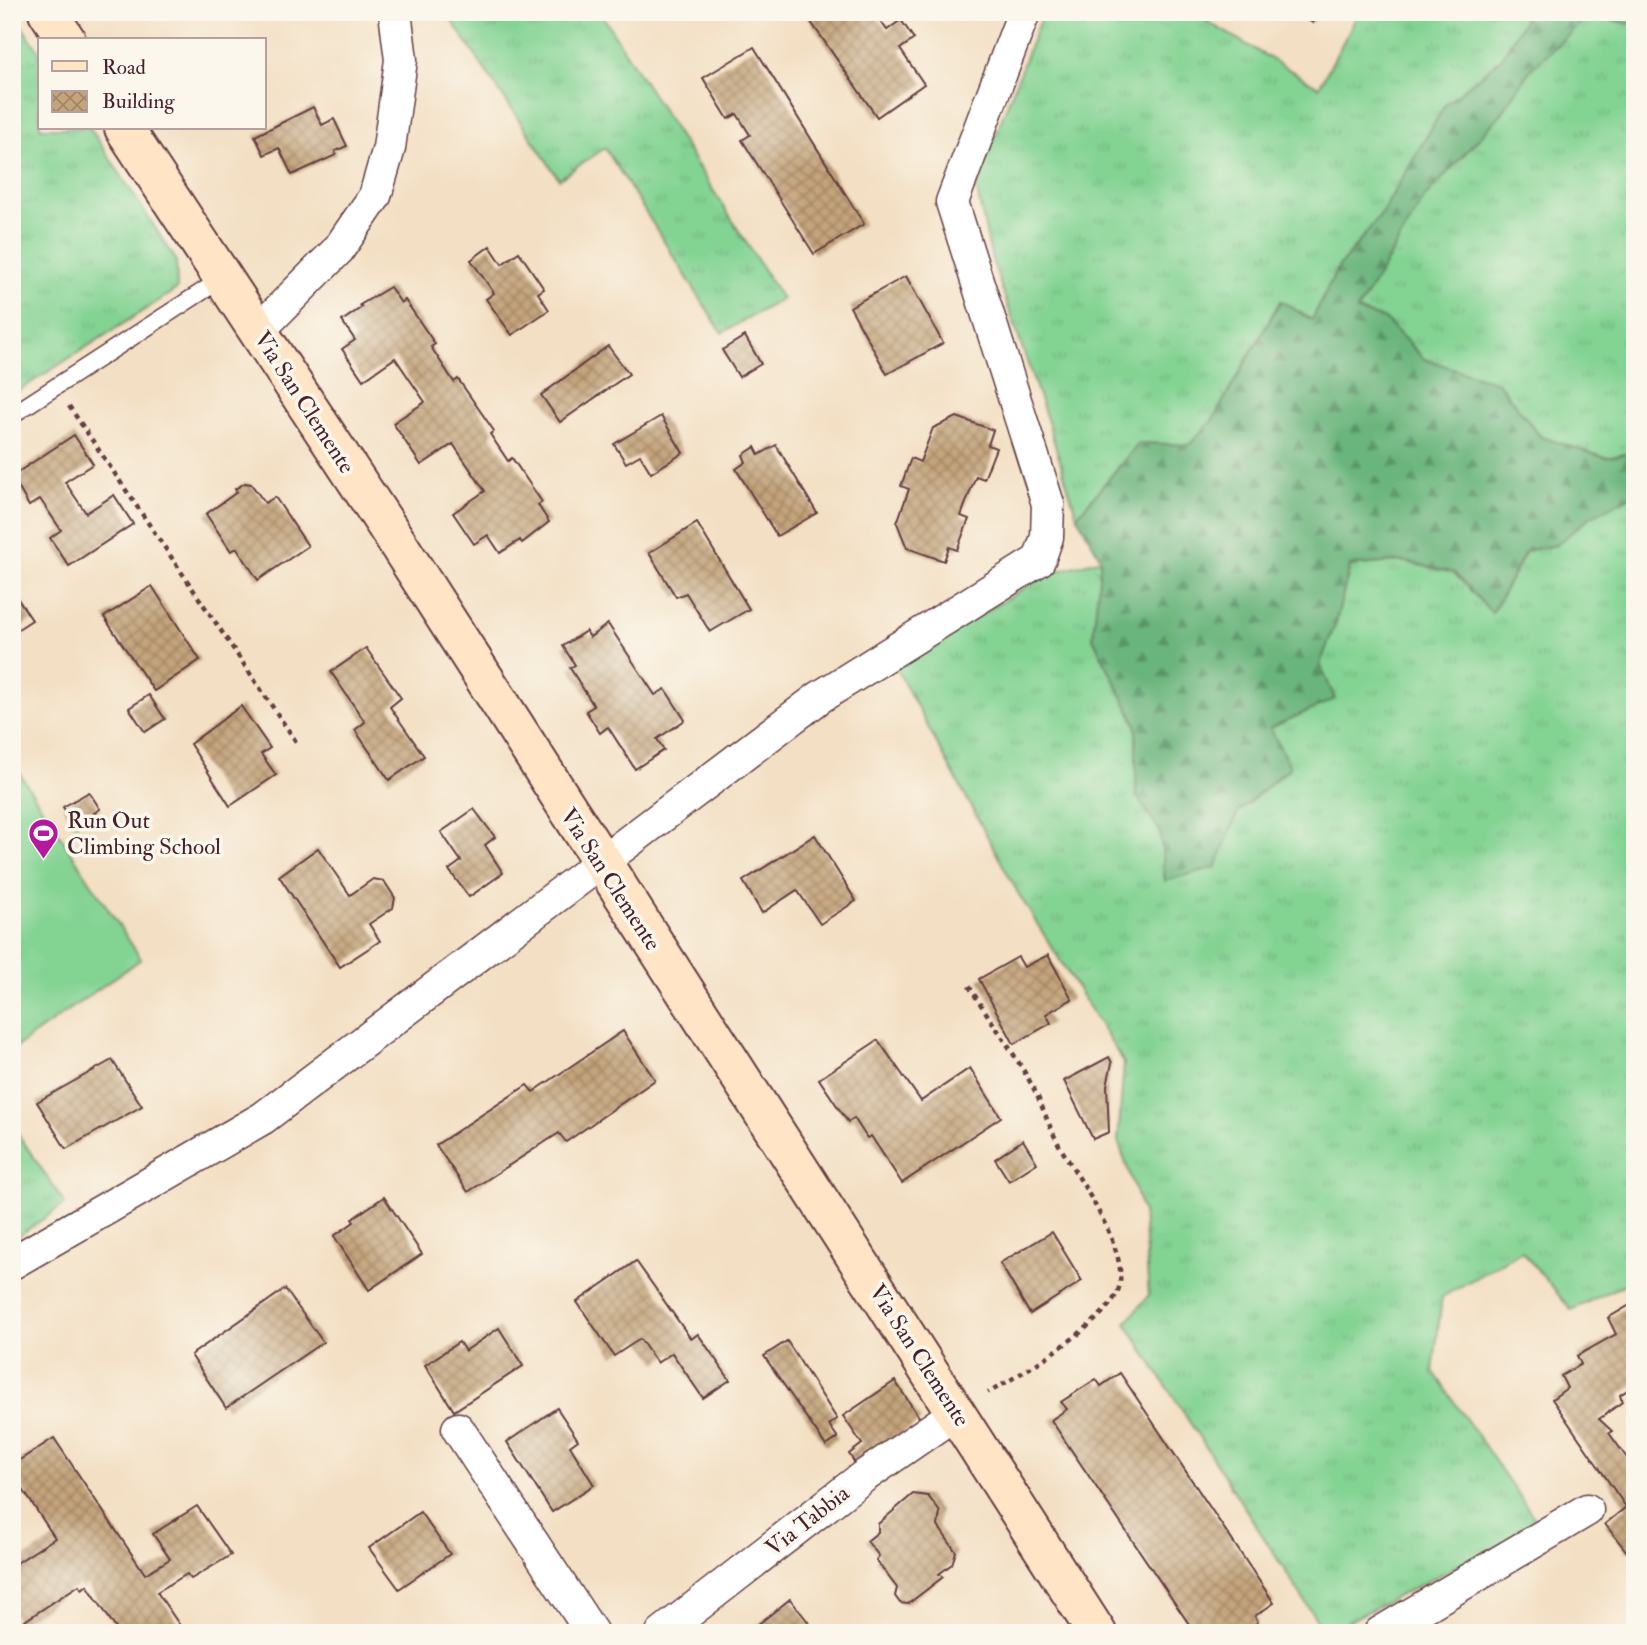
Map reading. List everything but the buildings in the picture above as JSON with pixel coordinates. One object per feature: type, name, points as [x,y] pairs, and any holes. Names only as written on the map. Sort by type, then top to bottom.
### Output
[{"type":"street","points":[[48,12],[65,38]]},
{"type":"street","points":[[258,331],[338,250],[375,196],[389,148],[401,60],[395,12]]},
{"type":"street","points":[[12,1263],[263,1118],[820,697],[1039,560],[1047,537],[1048,504],[952,202],[1024,12]]},
{"type":"street","name":"Via San Clemente","points":[[125,130],[390,530],[600,862],[1097,1633]]},
{"type":"street","name":"Via Tabbia","points":[[662,1633],[863,1477],[957,1412]]},
{"type":"street","points":[[458,1429],[592,1633]]},
{"type":"street","points":[[1380,1633],[1587,1510]]},
{"type":"lane","points":[[12,415],[223,278]]},
{"type":"path","points":[[57,387],[297,743]]},
{"type":"path","points":[[957,1412],[1044,1360],[1094,1321],[1118,1291],[1118,1258],[1093,1198],[1058,1143],[1036,1093],[969,986]]},
{"type":"green space","points":[[12,12],[38,50],[38,130],[91,130],[176,260],[177,289],[12,395]]},
{"type":"green space","points":[[446,12],[600,12],[782,299],[722,333],[605,148],[559,179]]},
{"type":"green space","points":[[1043,12],[1191,12],[1319,87],[1359,12],[1519,12],[1525,19],[1500,60],[1445,105],[1380,216],[1337,269],[1312,320],[1280,301],[1212,421],[1189,445],[1139,443],[1077,516],[992,260],[976,186]]},
{"type":"green space","points":[[1519,12],[1635,12],[1635,25],[1589,15],[1530,70],[1502,113],[1425,197],[1357,311],[1385,319],[1424,359],[1498,383],[1541,437],[1606,458],[1635,452],[1635,494],[1590,517],[1556,545],[1526,551],[1492,613],[1454,573],[1402,561],[1350,566],[1336,622],[1320,664],[1335,699],[1270,728],[1290,767],[1238,812],[1216,867],[1165,881],[1160,831],[1136,795],[1136,724],[1093,638],[1101,559],[1077,516],[1139,443],[1189,445],[1212,421],[1281,301],[1312,320],[1337,269],[1380,216],[1445,105],[1500,60],[1525,19]]},
{"type":"green space","points":[[1589,15],[1635,25],[1635,452],[1606,458],[1541,437],[1498,383],[1424,359],[1385,319],[1357,311],[1425,197],[1502,113],[1530,70]]},
{"type":"green space","points":[[1635,494],[1635,1279],[1571,1310],[1522,1251],[1442,1297],[1433,1371],[1539,1525],[1325,1633],[1126,1323],[1149,1295],[1143,1212],[1118,1141],[1124,1063],[1018,893],[895,666],[1048,574],[1101,559],[1093,638],[1136,724],[1136,795],[1160,830],[1165,880],[1216,867],[1238,812],[1290,768],[1270,728],[1320,664],[1336,622],[1350,566],[1402,561],[1454,573],[1514,574],[1526,550],[1556,545],[1590,517]]},
{"type":"green space","name":"Run Out Climbing School","points":[[12,762],[141,959],[12,1050]]},
{"type":"green space","points":[[12,1125],[65,1204],[12,1240]]},
{"type":"place","name":"Run Out Climbing School","points":[[44,860]]}]
